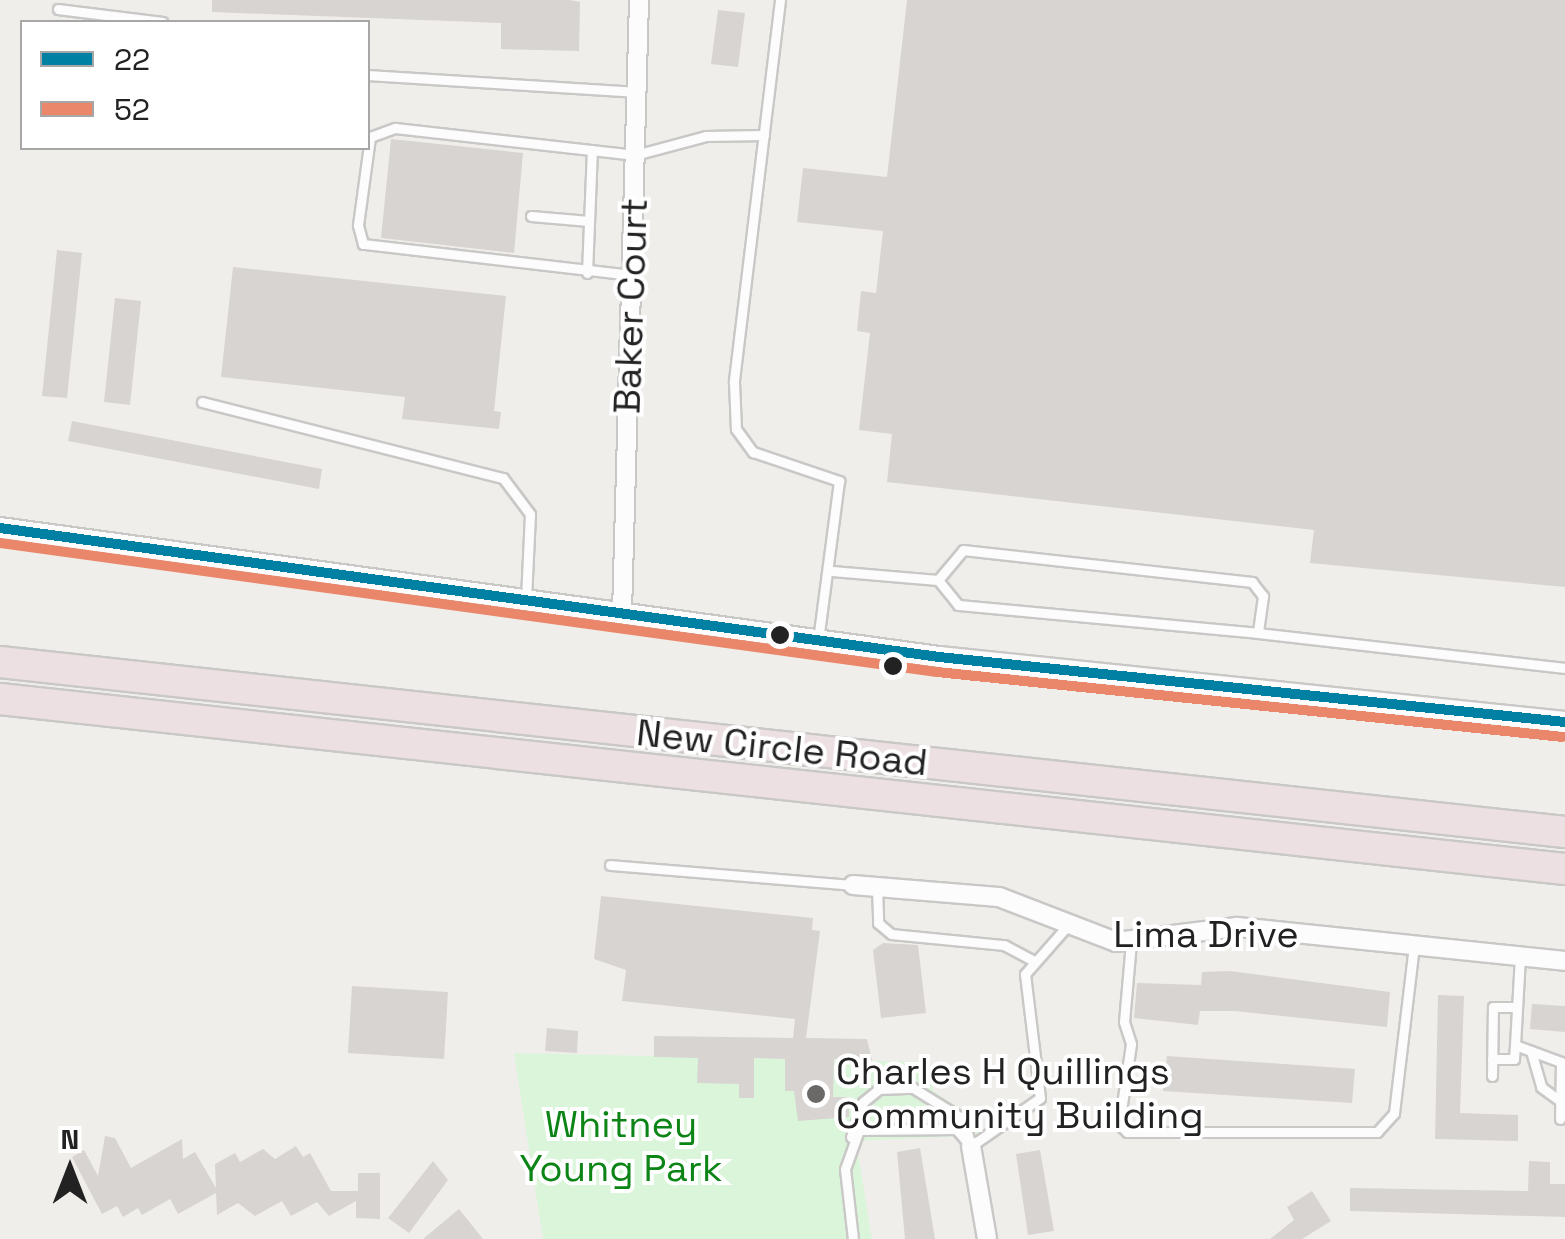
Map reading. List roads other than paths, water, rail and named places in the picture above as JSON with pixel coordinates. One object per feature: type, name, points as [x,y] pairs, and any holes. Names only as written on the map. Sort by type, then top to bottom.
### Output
[{"type":"highway","name":"New Circle Road","points":[[0,662],[1565,832]]},
{"type":"highway","name":"New Circle Road","points":[[0,699],[1565,869]]},
{"type":"street","name":"Baker Court","points":[[622,613],[640,0]]},
{"type":"street","points":[[0,528],[818,640],[1565,722]]},
{"type":"street","name":"Lima Drive","points":[[853,885],[999,897],[1131,942],[1237,927],[1565,960]]},
{"type":"street","points":[[970,1141],[986,1239]]},
{"type":"lane","points":[[780,0],[734,382],[736,428],[753,452],[839,480],[832,571],[818,640]]},
{"type":"lane","points":[[58,9],[146,20]]},
{"type":"lane","points":[[370,75],[637,92]]},
{"type":"lane","points":[[370,137],[382,128],[635,155],[706,136],[764,134]]},
{"type":"lane","points":[[368,150],[358,236],[373,247],[632,276]]},
{"type":"lane","points":[[586,273],[592,150]]},
{"type":"lane","points":[[530,216],[589,221]]},
{"type":"lane","points":[[202,402],[502,478],[530,514],[526,599]]},
{"type":"lane","points":[[938,580],[963,550],[1252,582],[1263,596],[1258,633]]},
{"type":"lane","points":[[832,571],[938,580],[958,605],[1258,633],[1565,668]]},
{"type":"lane","points":[[610,865],[853,885]]},
{"type":"lane","points":[[877,887],[878,924],[891,934],[1004,945],[1034,962]]},
{"type":"lane","points":[[850,1141],[859,1130],[970,1141],[1040,1098],[1024,987],[1034,962],[1069,924]]},
{"type":"lane","points":[[1131,942],[1124,1022],[1131,1044],[1119,1124],[1127,1132],[1377,1132],[1394,1113],[1414,944]]},
{"type":"lane","points":[[1492,1059],[1514,1060],[1520,956]]},
{"type":"lane","points":[[1492,1076],[1493,1007],[1517,1007]]},
{"type":"lane","points":[[1515,1046],[1561,1062],[1560,1119]]},
{"type":"lane","points":[[1531,1051],[1541,1087],[1560,1101]]},
{"type":"lane","points":[[853,1239],[845,1169],[863,1102],[879,1089],[924,1093],[960,1117],[970,1141]]},
{"type":"place","name":"Charles H Quillings Community Building","points":[[816,1094]]},
{"type":"park label","name":"Whitney Young Park","points":[[621,1147]]}]
